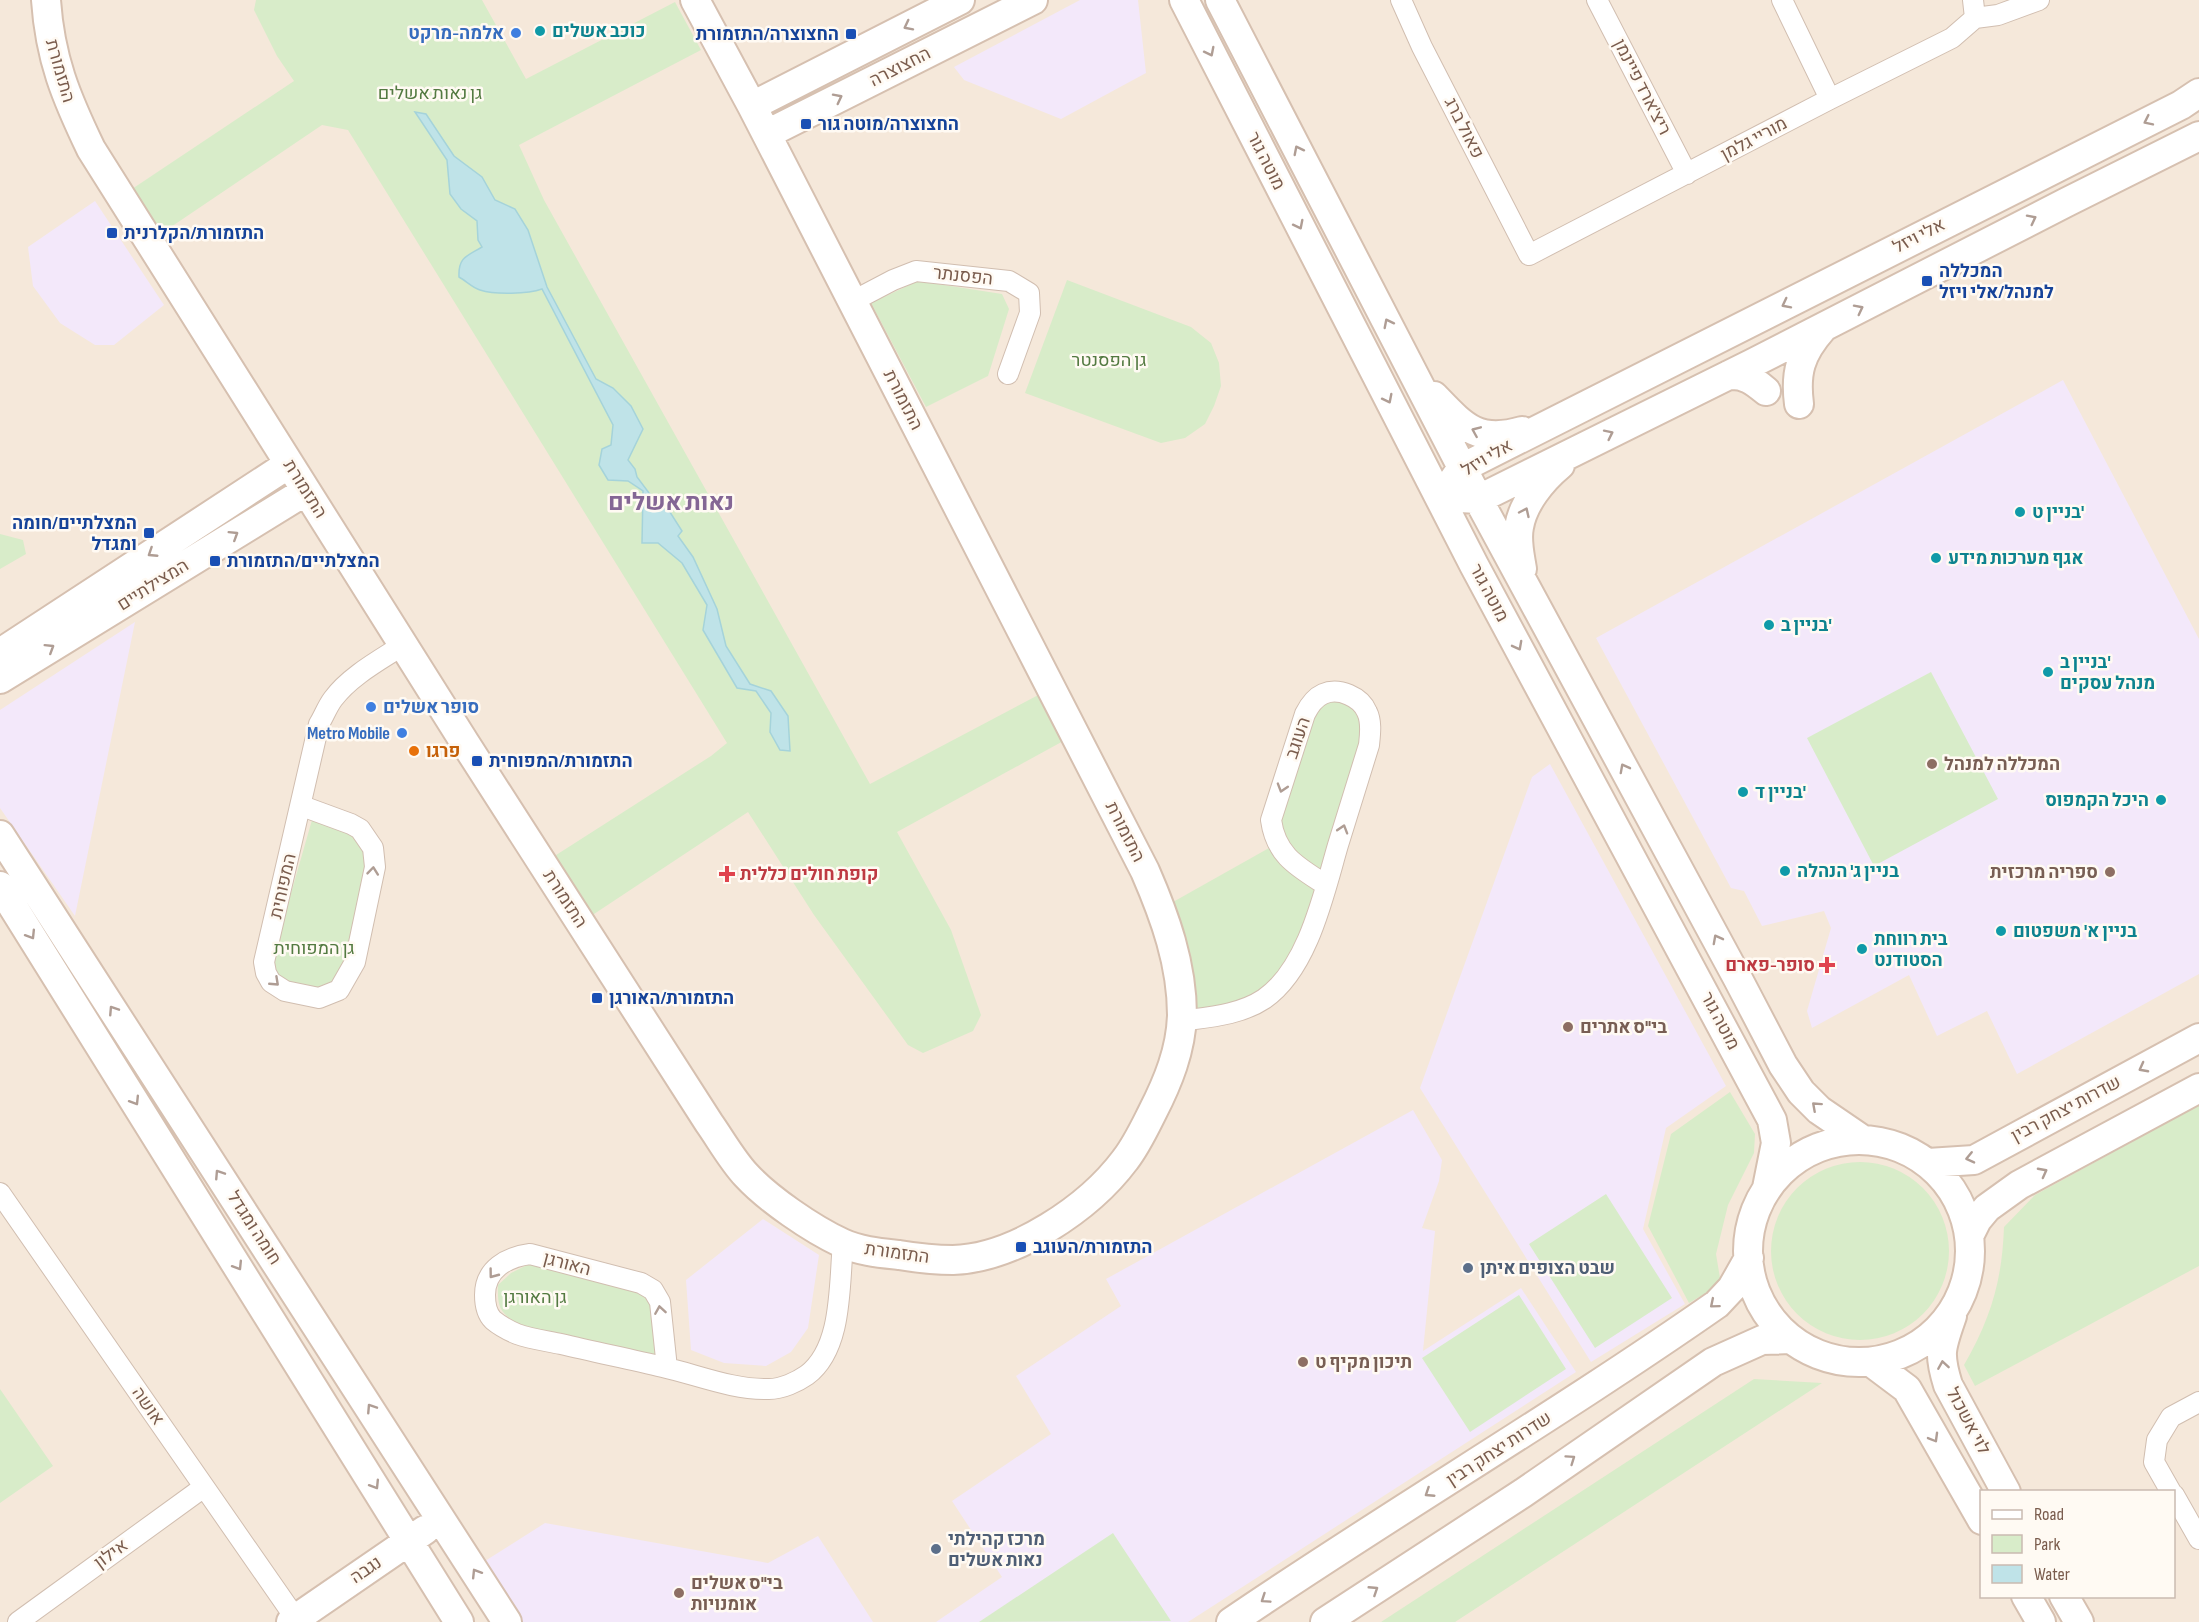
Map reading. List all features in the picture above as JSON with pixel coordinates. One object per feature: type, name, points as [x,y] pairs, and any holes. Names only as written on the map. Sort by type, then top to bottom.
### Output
[{"type":"street","name":"התזמורת","points":[[46,0],[51,46],[65,96],[91,149],[403,645],[709,1124],[746,1174],[806,1222],[843,1243],[885,1253],[955,1260],[993,1252],[1044,1230],[1064,1218],[1109,1180],[1127,1159],[1143,1132],[1174,1062],[1181,1021],[1178,967],[1160,905],[1145,871],[767,134],[695,0]]},
{"type":"street","name":"החצוצרה","points":[[752,106],[960,0]]},
{"type":"street","name":"החצוצרה","points":[[767,134],[1033,0]]},
{"type":"street","name":"מוטה גור","points":[[1220,0],[1478,499],[1783,1065],[1801,1092],[1813,1104],[1863,1140]]},
{"type":"street","name":"פאול ברג","points":[[1401,0],[1422,47],[1529,255]]},
{"type":"street","name":"ריצ'ארד פיינמן","points":[[1597,0],[1686,174]]},
{"type":"street","points":[[1782,0],[1830,99]]},
{"type":"street","points":[[1974,9],[1998,15],[2039,0]]},
{"type":"street","name":"מוטה גור","points":[[1184,1],[1480,576],[1772,1120],[1776,1143],[1767,1188]]},
{"type":"street","name":"מוריי גלמן","points":[[1529,255],[1952,38],[1974,9]]},
{"type":"street","name":"אלי ויזל","points":[[1440,497],[1462,468],[2181,105],[2199,93]]},
{"type":"street","name":"אלי ויזל","points":[[1440,497],[1478,499],[1729,375],[2199,136]]},
{"type":"street","name":"הפסנתר","points":[[853,301],[916,271],[1009,280],[1029,293],[1030,313],[1008,374]]},
{"type":"street","points":[[1799,404],[1797,375],[1800,363],[1807,349],[1824,327]]},
{"type":"street","points":[[1729,375],[1739,374],[1766,392]]},
{"type":"street","points":[[1415,376],[1455,418],[1479,434],[1507,435],[1553,422]]},
{"type":"street","points":[[1526,589],[1518,547],[1518,528],[1523,514],[1550,473],[1580,448]]},
{"type":"street","name":"המצילתיים","points":[[0,652],[289,464]]},
{"type":"street","name":"המצילתיים","points":[[0,679],[306,491]]},
{"type":"street","name":"המפוחית","points":[[302,806],[360,829],[374,848],[375,867],[355,962],[339,990],[319,998],[285,991],[271,982],[264,962],[302,806],[319,724],[333,699],[362,672],[403,645]]},
{"type":"street","name":"העוגב","points":[[1181,1021],[1217,1016],[1242,1009],[1264,998],[1290,971],[1307,941],[1326,885],[1369,745],[1368,712],[1359,701],[1350,695],[1334,692],[1323,694],[1312,702],[1305,714],[1271,820],[1274,838],[1294,864],[1326,885]]},
{"type":"street","name":"חומה ומגדל","points":[[0,835],[507,1622]]},
{"type":"street","name":"חומה ומגדל","points":[[0,886],[459,1622]]},
{"type":"street","name":"שדרות יצחק רבין","points":[[1928,1163],[1974,1160],[2199,1038]]},
{"type":"street","points":[[1969,1236],[1977,1220],[1988,1208],[2019,1185],[2199,1088]]},
{"type":"street","points":[[1850,1139],[1863,1140],[1883,1141],[1918,1155],[1947,1180],[1965,1212],[1972,1250],[1967,1282],[1953,1312],[1937,1331],[1918,1346],[1895,1357],[1871,1362],[1846,1362],[1826,1358],[1808,1350],[1781,1331],[1761,1305],[1750,1274],[1748,1240],[1754,1213],[1767,1188],[1790,1164],[1818,1147],[1850,1139]]},
{"type":"street","name":"אושה","points":[[0,1193],[204,1487],[293,1620]]},
{"type":"street","name":"האורגן","points":[[667,1368],[660,1302],[653,1290],[641,1283],[530,1254],[506,1260],[494,1270],[485,1284],[485,1304],[493,1319],[515,1333],[667,1368],[739,1388],[772,1390],[793,1383],[808,1374],[823,1360],[832,1336],[843,1243]]},
{"type":"street","name":"שדרות יצחק רבין","points":[[1231,1622],[1598,1386],[1717,1304],[1732,1288],[1749,1258]]},
{"type":"street","name":"לוי אשכול","points":[[1953,1312],[1941,1349],[1942,1368],[1948,1385],[2005,1490]]},
{"type":"street","points":[[1325,1622],[1523,1493],[1713,1362],[1762,1340],[1791,1339]]},
{"type":"street","name":"לוי אשכול","points":[[1871,1362],[1907,1389],[1980,1517]]},
{"type":"street","points":[[2170,1490],[2154,1462],[2157,1440],[2171,1417],[2199,1402]]},
{"type":"street","name":"אילון","points":[[18,1622],[204,1487]]},
{"type":"street","points":[[2175,1498],[2199,1539]]},
{"type":"street","name":"נגבה","points":[[293,1620],[442,1519]]},
{"type":"street","points":[[2027,1598],[2041,1622]]},
{"type":"street","points":[[2065,1598],[2079,1622]]},
{"type":"shaded area","points":[[0,0],[2199,0],[2199,1622],[0,1622]]},
{"type":"shaded area","points":[[1080,0],[1138,0],[1146,73],[1061,119],[964,80],[954,67]]},
{"type":"shaded area","points":[[95,201],[164,305],[114,345],[95,345],[60,323],[33,286],[28,247]]},
{"type":"shaded area","name":"המכללה למנהל","points":[[2063,380],[2199,639],[2199,974],[2017,1074],[1987,1011],[1937,1036],[1909,975],[1812,1028],[1807,1011],[1831,928],[1824,911],[1762,926],[1744,891],[1731,888],[1596,638]]},
{"type":"shaded area","points":[[135,622],[75,916],[0,808],[0,710]]},
{"type":"shaded area","name":"בי\"ס אתרים","points":[[1550,764],[1726,1086],[1666,1128],[1643,1229],[1685,1304],[1591,1362],[1420,1088],[1532,777]]},
{"type":"shaded area","name":"תיכון מקיף ט","points":[[1413,1110],[1442,1160],[1439,1181],[1422,1228],[1435,1231],[1423,1351],[1521,1288],[1576,1372],[1188,1622],[936,1622],[1002,1577],[952,1501],[1051,1434],[1016,1376],[1121,1306],[1106,1279]]},
{"type":"shaded area","points":[[763,1219],[819,1255],[808,1328],[791,1352],[766,1366],[724,1363],[691,1350],[686,1280]]},
{"type":"shaded area","name":"בי\"ס אשלים אומנויות","points":[[545,1523],[768,1563],[818,1536],[873,1622],[523,1622],[485,1561]]},
{"type":"green space","name":"גן נאות אשלים","points":[[256,0],[482,0],[526,79],[675,2],[701,50],[519,145],[544,200],[870,784],[1044,692],[1067,739],[897,832],[951,930],[981,1015],[973,1031],[923,1053],[908,1045],[814,915],[748,812],[591,916],[553,857],[711,756],[727,743],[348,130],[322,125],[159,235],[132,189],[294,81],[277,56],[254,10]]},
{"type":"green space","name":"גן הפסנטר","points":[[1067,280],[1191,327],[1211,343],[1219,363],[1221,386],[1205,424],[1185,438],[1161,443],[1025,393]]},
{"type":"green space","points":[[918,281],[1002,294],[1009,309],[988,376],[926,407],[871,303]]},
{"type":"green space","points":[[0,534],[23,540],[26,554],[0,569]]},
{"type":"green space","points":[[1931,672],[1998,799],[1874,866],[1807,738]]},
{"type":"green space","points":[[1325,699],[1356,705],[1365,727],[1323,877],[1297,861],[1277,821],[1309,716]]},
{"type":"green space","name":"גן המפוחית","points":[[312,820],[349,828],[369,851],[349,962],[336,987],[318,993],[275,979],[271,963]]},
{"type":"green space","points":[[1269,848],[1288,867],[1316,886],[1290,957],[1275,982],[1259,994],[1230,1004],[1190,1011],[1173,902]]},
{"type":"green space","points":[[1730,1092],[1755,1134],[1754,1153],[1728,1205],[1716,1254],[1721,1284],[1689,1303],[1648,1226],[1671,1134]]},
{"type":"green space","points":[[2199,1105],[2199,1266],[1975,1386],[1964,1365],[1988,1315],[1998,1282],[2004,1227],[2035,1195]]},
{"type":"green space","points":[[1860,1162],[1894,1169],[1923,1188],[1942,1217],[1949,1251],[1942,1285],[1923,1314],[1894,1333],[1860,1340],[1826,1333],[1797,1314],[1778,1285],[1771,1251],[1778,1217],[1797,1188],[1826,1169]]},
{"type":"green space","points":[[1606,1194],[1672,1298],[1595,1348],[1529,1244]]},
{"type":"green space","name":"גן האורגן","points":[[531,1263],[645,1295],[651,1306],[656,1355],[521,1326],[509,1318],[502,1310],[498,1300],[498,1285],[511,1273]]},
{"type":"green space","points":[[1519,1295],[1566,1369],[1470,1432],[1422,1358]]},
{"type":"green space","points":[[1754,1379],[1822,1383],[1455,1622],[1381,1622]]},
{"type":"green space","points":[[0,1389],[53,1466],[0,1503]]},
{"type":"green space","points":[[1113,1533],[1171,1621],[979,1622]]},
{"type":"water","points":[[415,112],[426,114],[454,156],[482,177],[495,200],[515,209],[528,230],[547,287],[596,379],[613,388],[631,406],[643,429],[628,460],[649,493],[668,509],[682,531],[678,536],[693,557],[717,609],[726,646],[750,684],[771,691],[788,716],[790,751],[780,750],[770,732],[771,713],[756,691],[737,688],[703,630],[707,605],[682,563],[658,543],[642,543],[643,491],[628,481],[608,480],[599,465],[602,449],[611,445],[613,425],[542,289],[511,293],[486,292],[475,288],[459,277],[462,261],[482,247],[478,240],[477,221],[461,209],[450,194],[447,160]]},
{"type":"place","name":"כוכב אשלים","points":[[540,31]]},
{"type":"place","name":"אלמה-מרקט","points":[[516,33]]},
{"type":"place","name":"החצוצרה/התזמורת","points":[[851,34]]},
{"type":"place","name":"החצוצרה/מוטה גור","points":[[806,124]]},
{"type":"place","name":"התזמורת/הקלרנית","points":[[112,233]]},
{"type":"place","name":"המכללה למנהל/אלי ויזל","points":[[1927,281]]},
{"type":"place","name":"בניין ט'","points":[[2020,512]]},
{"type":"place","name":"המצלתיים/חומה ומגדל","points":[[149,533]]},
{"type":"place","name":"אגף מערכות מידע","points":[[1936,558]]},
{"type":"place","name":"המצלתיים/התזמורת","points":[[215,561]]},
{"type":"place","name":"בניין ב'","points":[[1769,625]]},
{"type":"place","name":"בניין ב' מנהל עסקים","points":[[2048,672]]},
{"type":"place","name":"סופר אשלים","points":[[371,707]]},
{"type":"place","name":"Metro Mobile","points":[[402,733]]},
{"type":"place","name":"פרגו","points":[[414,751]]},
{"type":"place","name":"התזמורת/המפוחית","points":[[477,761]]},
{"type":"place","name":"המכללה למנהל","points":[[1932,764]]},
{"type":"place","name":"בניין ד'","points":[[1743,792]]},
{"type":"place","name":"היכל הקמפוס","points":[[2161,800]]},
{"type":"place","name":"בניין ג' הנהלה","points":[[1785,871]]},
{"type":"place","name":"ספריה מרכזית","points":[[2110,872]]},
{"type":"place","name":"קופת חולים כללית","points":[[727,874]]},
{"type":"place","name":"בניין א' משפטום","points":[[2001,931]]},
{"type":"place","name":"בית רווחת הסטודנט","points":[[1862,949]]},
{"type":"place","name":"סופר-פארם","points":[[1827,965]]},
{"type":"place","name":"התזמורת/האורגן","points":[[597,998]]},
{"type":"place","name":"בי\"ס אתרים","points":[[1568,1027]]},
{"type":"place","name":"התזמורת/העוגב","points":[[1021,1247]]},
{"type":"place","name":"שבט הצופים איתן","points":[[1468,1268]]},
{"type":"place","name":"תיכון מקיף ט","points":[[1303,1362]]},
{"type":"place","name":"מרכז קהילתי נאות אשלים","points":[[936,1549]]},
{"type":"place","name":"בי\"ס אשלים אומנויות","points":[[679,1593]]},
{"type":"district","name":"נאות אשלים","points":[[671,502]]}]
